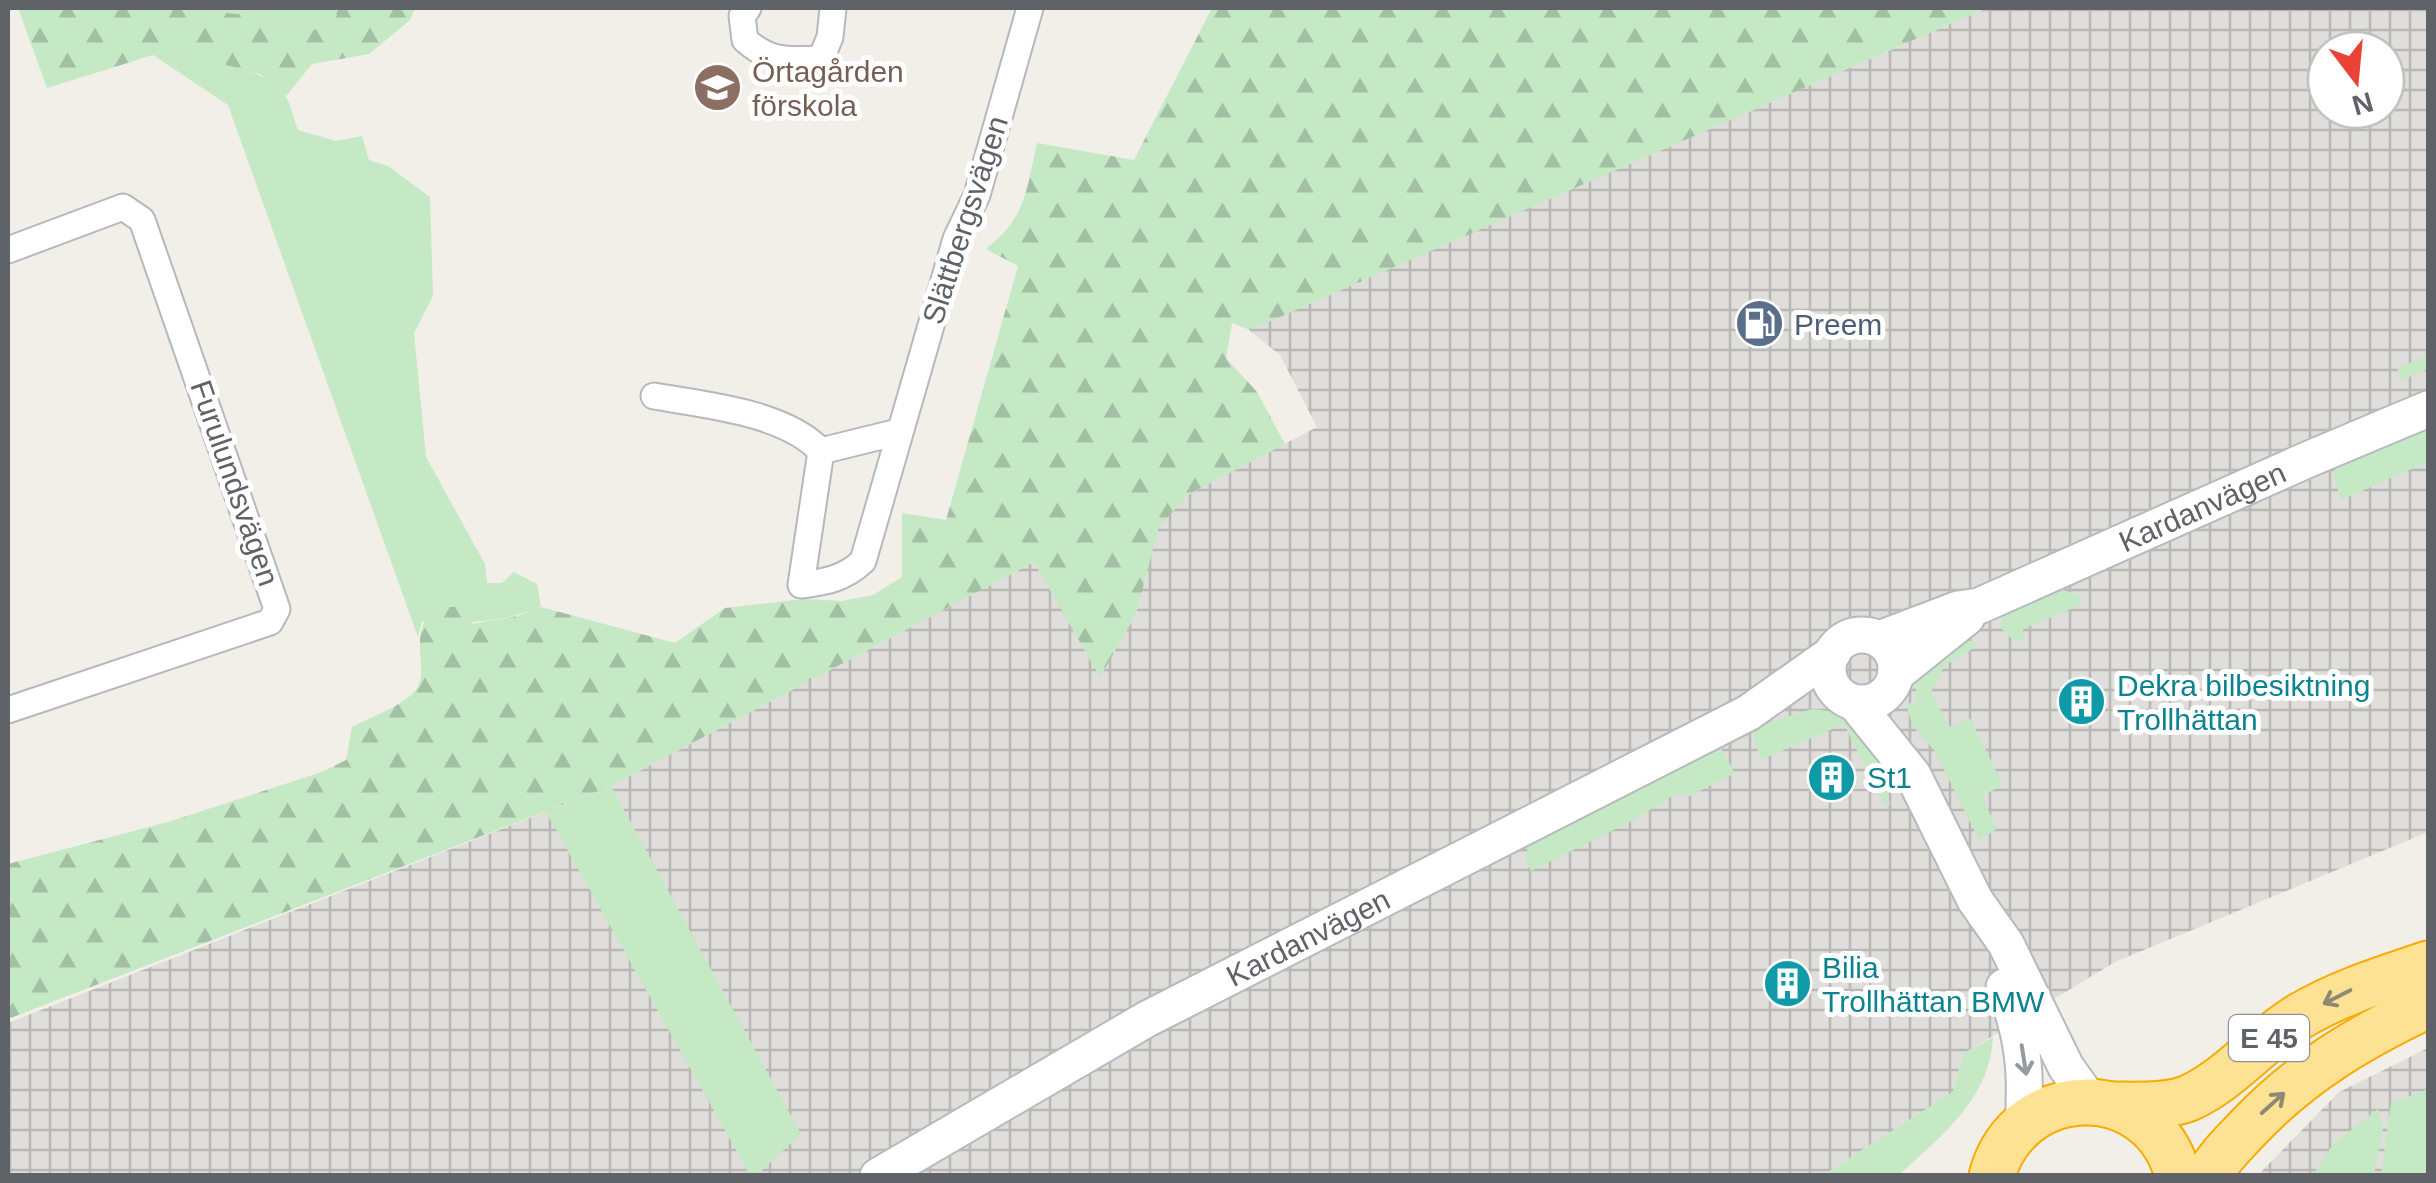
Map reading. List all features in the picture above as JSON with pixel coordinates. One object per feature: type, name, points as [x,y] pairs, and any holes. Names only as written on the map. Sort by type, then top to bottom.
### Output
[{"type":"highway","name":"E 45","points":[[1961,1176],[2005,1150],[2055,1106],[2154,1104],[2188,1098],[2299,1016],[2352,989],[2428,964]]},
{"type":"highway","name":"E 45","points":[[2208,1176],[2217,1161],[2270,1105],[2323,1061],[2428,1004]]},
{"type":"highway","points":[[2102,1103],[2141,1119],[2153,1130],[2172,1156],[2178,1176]]},
{"type":"street","points":[[748,8],[742,16],[745,40],[762,56],[788,60],[821,60],[830,38],[832,8]]},
{"type":"street","name":"Slättbergsvägen","points":[[820,451],[801,585],[828,582],[850,573],[862,561],[956,238],[977,194],[1030,8]]},
{"type":"street","name":"Furulundsvägen","points":[[8,250],[123,207],[142,220],[277,610],[270,622],[8,710]]},
{"type":"street","points":[[654,396],[779,424],[810,439],[820,451],[898,432]]},
{"type":"street","name":"Kardanvägen","points":[[1879,640],[1979,606],[2428,409]]},
{"type":"street","name":"Kardanvägen","points":[[1894,680],[1979,606]]},
{"type":"street","points":[[1913,775],[1894,680],[1894,656],[1879,640],[1854,636],[1833,653],[1828,673],[1913,775],[1975,900],[2006,944],[2066,1067],[2102,1103]]},
{"type":"street","name":"Kardanvägen","points":[[878,1176],[1147,1018],[1748,714],[1833,653]]},
{"type":"street","points":[[1846,698],[1876,701],[1894,680]]},
{"type":"street","name":"Kardanvägen","points":[[1748,714],[1846,698]]},
{"type":"street","points":[[1975,900],[1989,950],[2017,1022],[2026,1078],[2005,1150]]},
{"type":"shaded area","points":[[1987,8],[2428,8],[2428,832],[2115,962],[1963,1054],[1953,1092],[1823,1175],[8,1176],[8,1023],[611,786],[1034,562],[1100,676],[1136,614],[1158,526],[1191,493],[1317,427],[1280,355],[1249,330]]},
{"type":"shaded area","points":[[2428,1048],[2428,1175],[2257,1176],[2339,1092]]},
{"type":"green space","points":[[18,8],[199,8],[262,16],[314,30],[337,16],[335,8],[415,8],[410,20],[369,54],[312,64],[286,96],[260,74],[185,50],[153,55],[47,88]]},
{"type":"green space","points":[[199,8],[335,8],[338,15],[314,30],[262,16]]},
{"type":"green space","points":[[1212,8],[1987,8],[1250,330],[1232,323],[1226,358],[1257,392],[1285,444],[1191,493],[1159,526],[1136,614],[1100,677],[1034,562],[611,786],[8,1019],[8,864],[168,822],[322,772],[346,760],[352,727],[397,705],[418,687],[421,633],[434,607],[466,607],[473,624],[541,607],[675,643],[725,608],[803,599],[842,601],[873,595],[902,577],[902,513],[946,520],[1018,266],[986,249],[1010,225],[1023,202],[1037,143],[1134,160]]},
{"type":"green space","points":[[185,50],[269,80],[287,99],[298,130],[336,141],[362,136],[369,160],[388,166],[430,197],[433,296],[414,333],[426,457],[485,564],[487,583],[502,583],[514,572],[537,584],[541,607],[482,621],[422,621],[418,637],[228,105],[153,55]]},
{"type":"green space","points":[[2428,355],[2428,369],[2402,380],[2397,368]]},
{"type":"green space","points":[[2428,424],[2428,462],[2341,500],[2333,474],[2337,465]]},
{"type":"green space","points":[[2061,589],[2081,596],[2079,606],[2023,629],[2024,639],[2015,642],[2000,627],[2004,612],[2028,598]]},
{"type":"green space","points":[[1964,638],[1979,645],[1945,665],[1931,692],[1950,727],[1970,718],[2003,785],[1982,796],[1997,829],[1979,840],[1934,750],[1912,725],[1906,704],[1917,701],[1918,680],[1930,664]]},
{"type":"green space","points":[[1812,709],[1834,712],[1862,727],[1878,752],[1890,805],[1883,803],[1844,724],[1761,760],[1753,737],[1760,725]]},
{"type":"green space","points":[[1721,748],[1735,773],[1690,796],[1676,794],[1632,821],[1531,871],[1526,861],[1528,842]]},
{"type":"green space","points":[[611,786],[801,1134],[757,1175],[750,1175],[546,812]]},
{"type":"green space","points":[[1993,1037],[1990,1059],[1973,1098],[1946,1131],[1899,1175],[1823,1175],[1953,1092],[1963,1054]]},
{"type":"green space","points":[[2428,1089],[2428,1175],[2381,1175],[2391,1103]]},
{"type":"green space","points":[[2378,1109],[2383,1129],[2374,1175],[2313,1175],[2333,1144]]},
{"type":"place","name":"Örtagården förskola","points":[[717,88]]},
{"type":"place","name":"Preem","points":[[1759,324]]},
{"type":"place","name":"Dekra bilbesiktning Trollhättan","points":[[2082,702]]},
{"type":"place","name":"St1","points":[[1832,777]]},
{"type":"place","name":"Bilia Trollhättan BMW","points":[[1787,984]]}]
